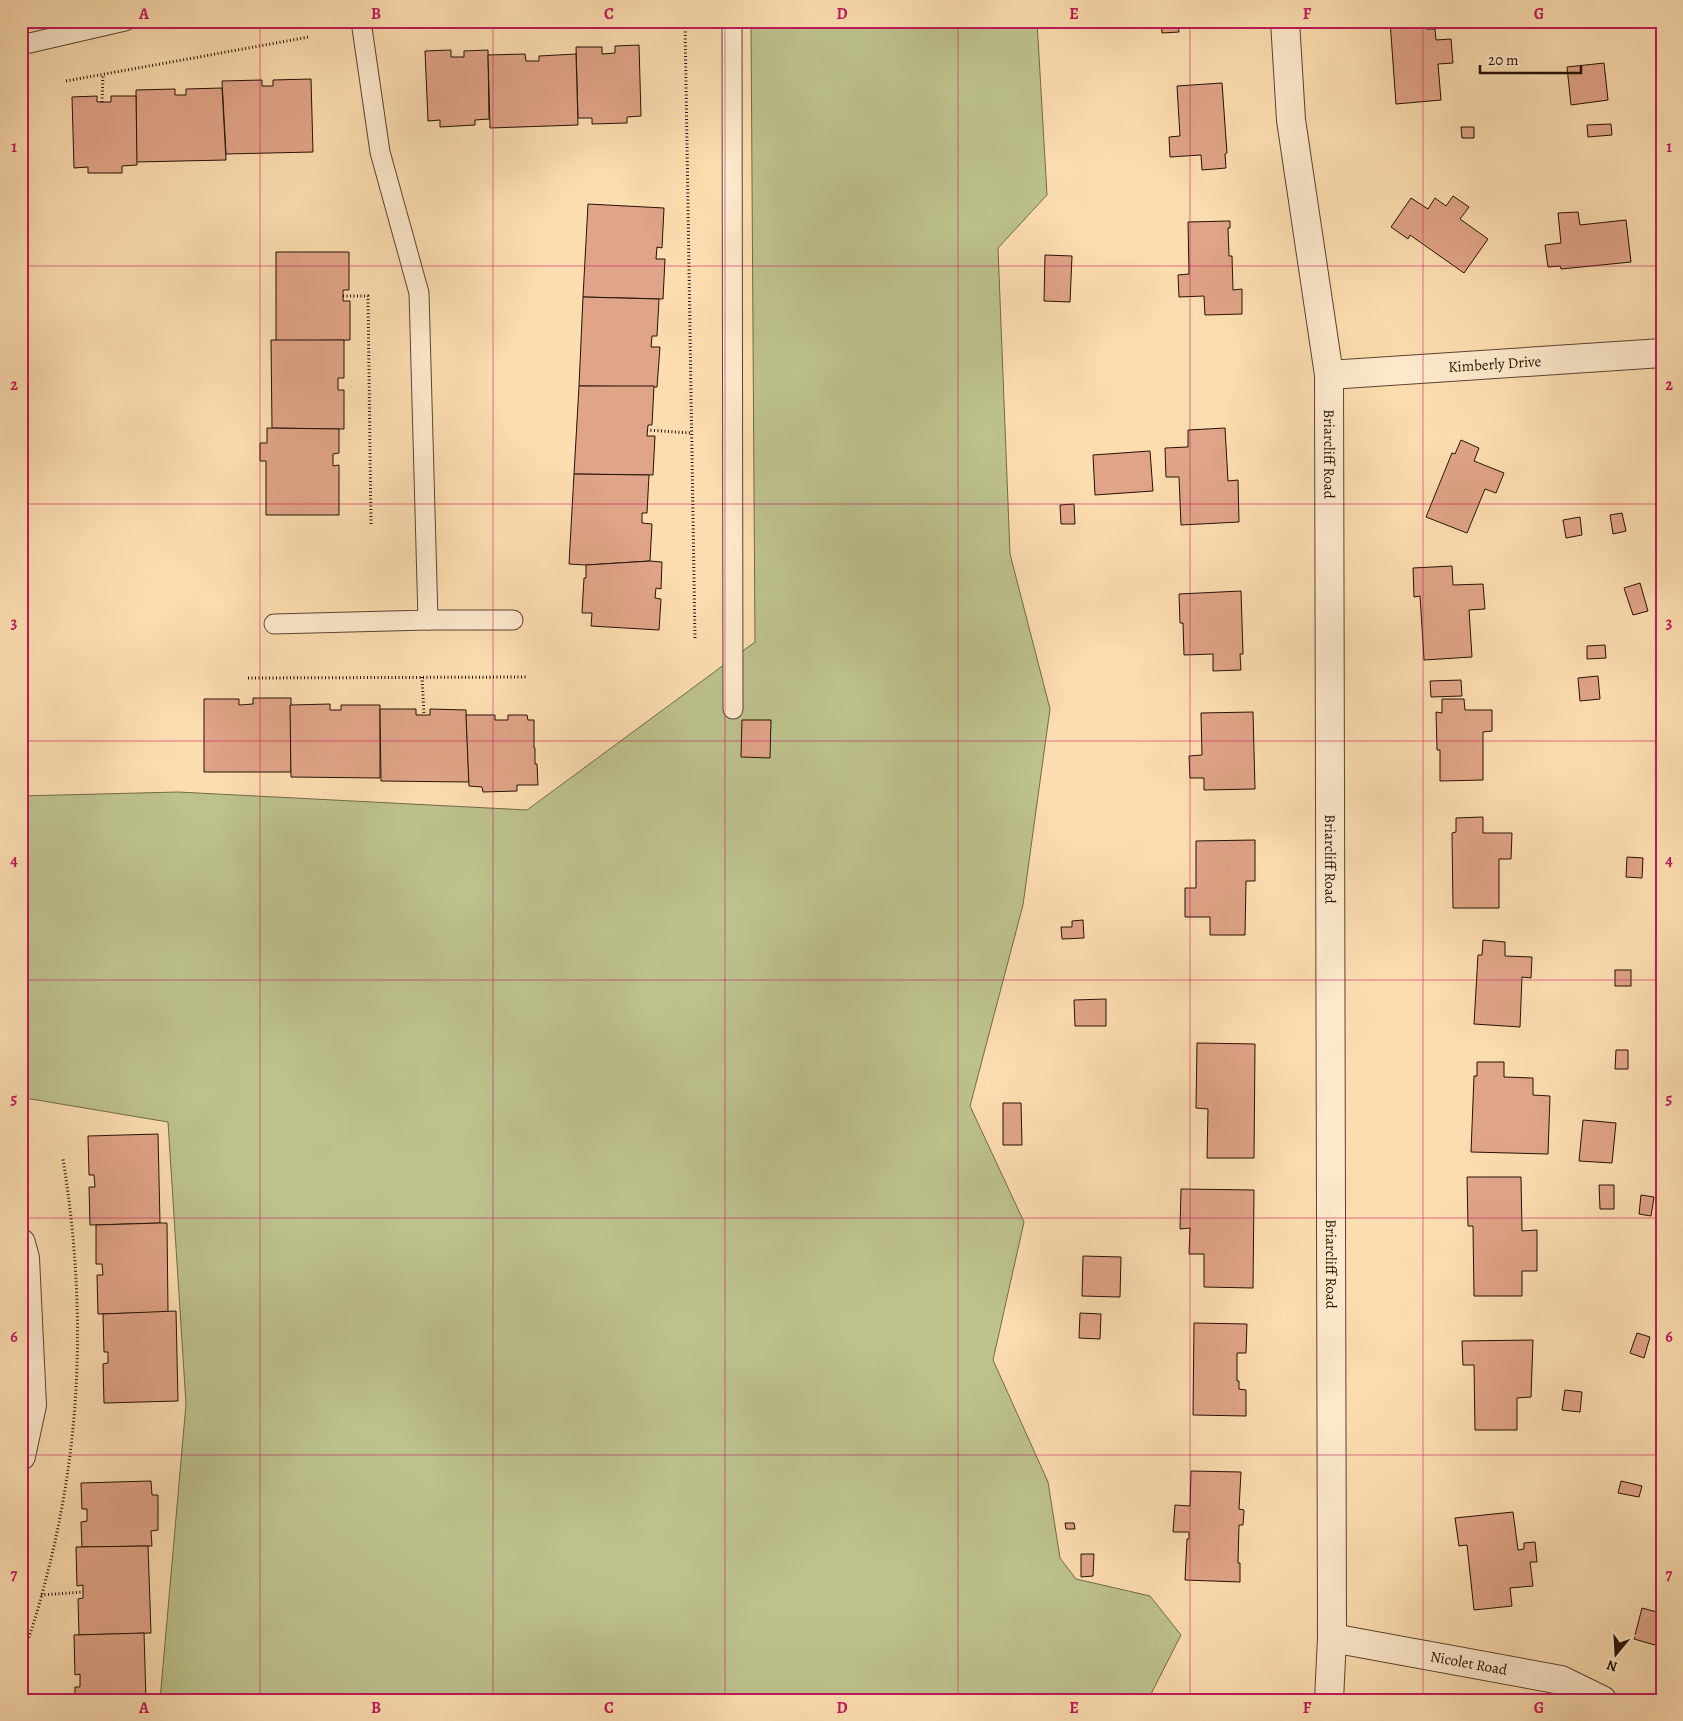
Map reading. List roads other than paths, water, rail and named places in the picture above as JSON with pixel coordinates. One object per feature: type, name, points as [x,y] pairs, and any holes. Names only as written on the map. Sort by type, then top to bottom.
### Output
[{"type":"street","name":"Briarcliff Road","points":[[1285,21],[1291,120],[1329,375],[1332,1638],[1329,1700]]},
{"type":"street","name":"Kimberly Drive","points":[[1329,375],[1662,352]]},
{"type":"street","points":[[21,1243],[25,1258],[32,1406],[21,1456]]},
{"type":"street","name":"Nicolet Road","points":[[1332,1638],[1561,1680],[1602,1700]]},
{"type":"lane","points":[[21,45],[125,21]]},
{"type":"lane","points":[[361,21],[380,152],[419,293],[428,620]]},
{"type":"lane","points":[[732,21],[733,708]]},
{"type":"lane","points":[[274,624],[512,620]]}]
